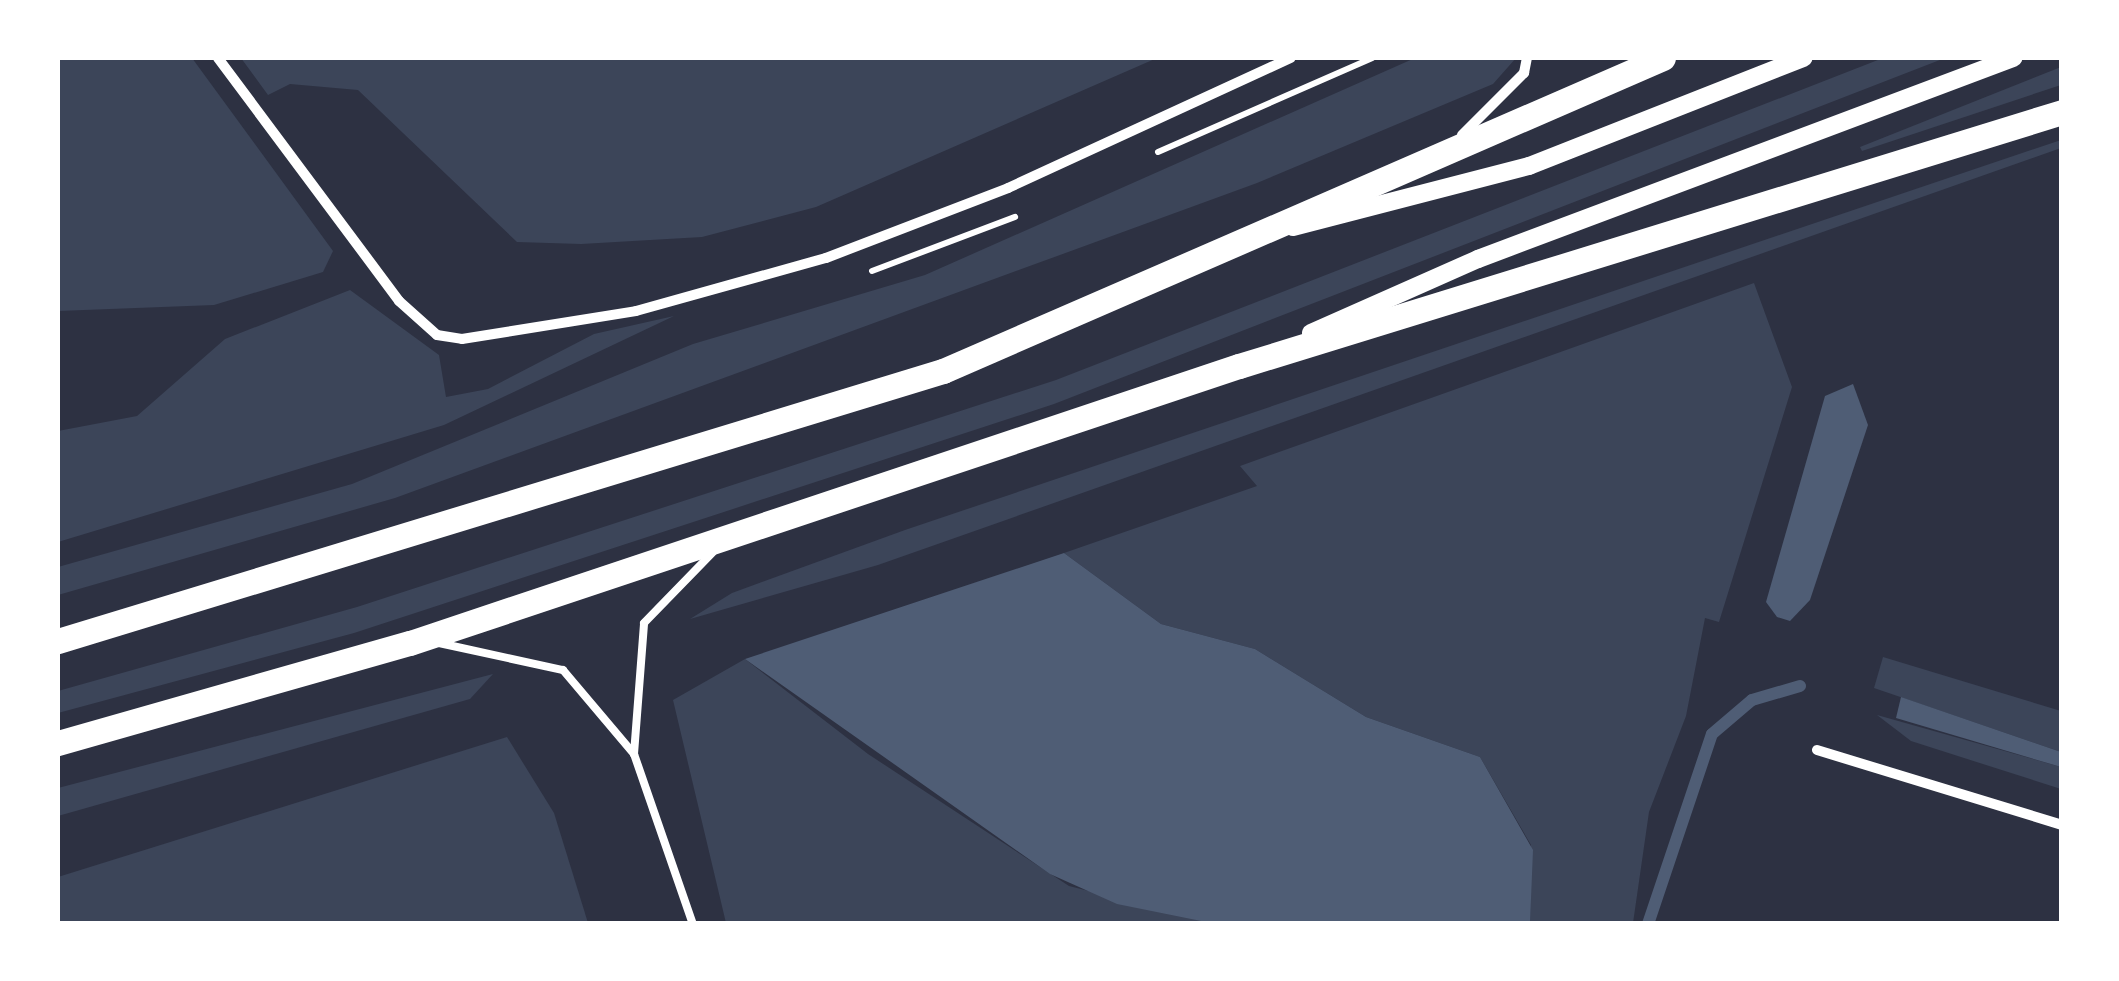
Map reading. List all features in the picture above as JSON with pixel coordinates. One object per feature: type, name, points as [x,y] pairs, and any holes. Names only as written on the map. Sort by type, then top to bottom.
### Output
[{"type":"main road","points":[[58,641],[943,371],[1277,230],[1663,58]]},
{"type":"main road","points":[[58,744],[420,640],[721,545],[1239,366],[2062,112]]},
{"type":"street","points":[[218,58],[399,301],[437,335],[494,336],[636,310],[826,258],[1008,188],[1291,58]]},
{"type":"street","points":[[1440,156],[1524,73],[1528,58]]},
{"type":"street","points":[[1277,230],[1405,205],[1529,166],[1803,58]]},
{"type":"street","points":[[1239,366],[1478,259],[2014,58]]},
{"type":"street","points":[[1818,750],[2062,825]]},
{"type":"lane","points":[[634,754],[644,623],[721,545]]},
{"type":"lane","points":[[420,640],[562,670],[634,754],[693,924]]},
{"type":"shaded area","points":[[58,58],[192,58],[333,251],[323,272],[214,305],[58,311]]},
{"type":"shaded area","points":[[241,58],[1157,58],[816,207],[702,237],[581,244],[517,242],[358,90],[290,84],[268,95]]},
{"type":"shaded area","points":[[1415,58],[1516,58],[1493,84],[1257,183],[395,498],[58,595],[58,567],[352,484],[693,344],[925,275]]},
{"type":"shaded area","points":[[1883,58],[1945,58],[1054,404],[354,633],[58,713],[58,691],[357,607],[1056,380]]},
{"type":"shaded area","points":[[2061,67],[2061,85],[1862,151],[1860,147]]},
{"type":"shaded area","points":[[2061,140],[2061,148],[878,565],[690,619],[732,593],[905,530]]},
{"type":"shaded area","points":[[1754,283],[1792,387],[1719,622],[1705,618],[1686,716],[1649,812],[1633,923],[1530,923],[1531,845],[1480,757],[1366,717],[1255,649],[1161,624],[1064,553],[1257,486],[1240,466]]},
{"type":"shaded area","points":[[350,290],[439,355],[446,397],[488,389],[594,334],[674,316],[444,425],[58,542],[58,431],[137,416],[225,339]]},
{"type":"shaded area","points":[[1853,384],[1868,425],[1810,600],[1790,621],[1777,617],[1766,602],[1825,396]]},
{"type":"shaded area","points":[[1064,553],[1161,624],[1255,649],[1366,717],[1480,757],[1533,850],[1530,923],[1216,924],[1117,904],[1050,874],[745,659]]},
{"type":"shaded area","points":[[1883,657],[2061,711],[2061,752],[1874,688]]},
{"type":"shaded area","points":[[745,659],[868,754],[1069,886],[1216,923],[726,923],[673,700]]},
{"type":"shaded area","points":[[493,674],[470,699],[58,816],[58,788]]},
{"type":"shaded area","points":[[1901,697],[2061,752],[2061,767],[1896,718]]},
{"type":"shaded area","points":[[1877,715],[2061,767],[2061,789],[1911,741]]},
{"type":"shaded area","points":[[507,737],[554,813],[588,923],[58,923],[58,877]]},
{"type":"waterway","points":[[1648,924],[1712,734],[1752,700],[1800,686]]}]
